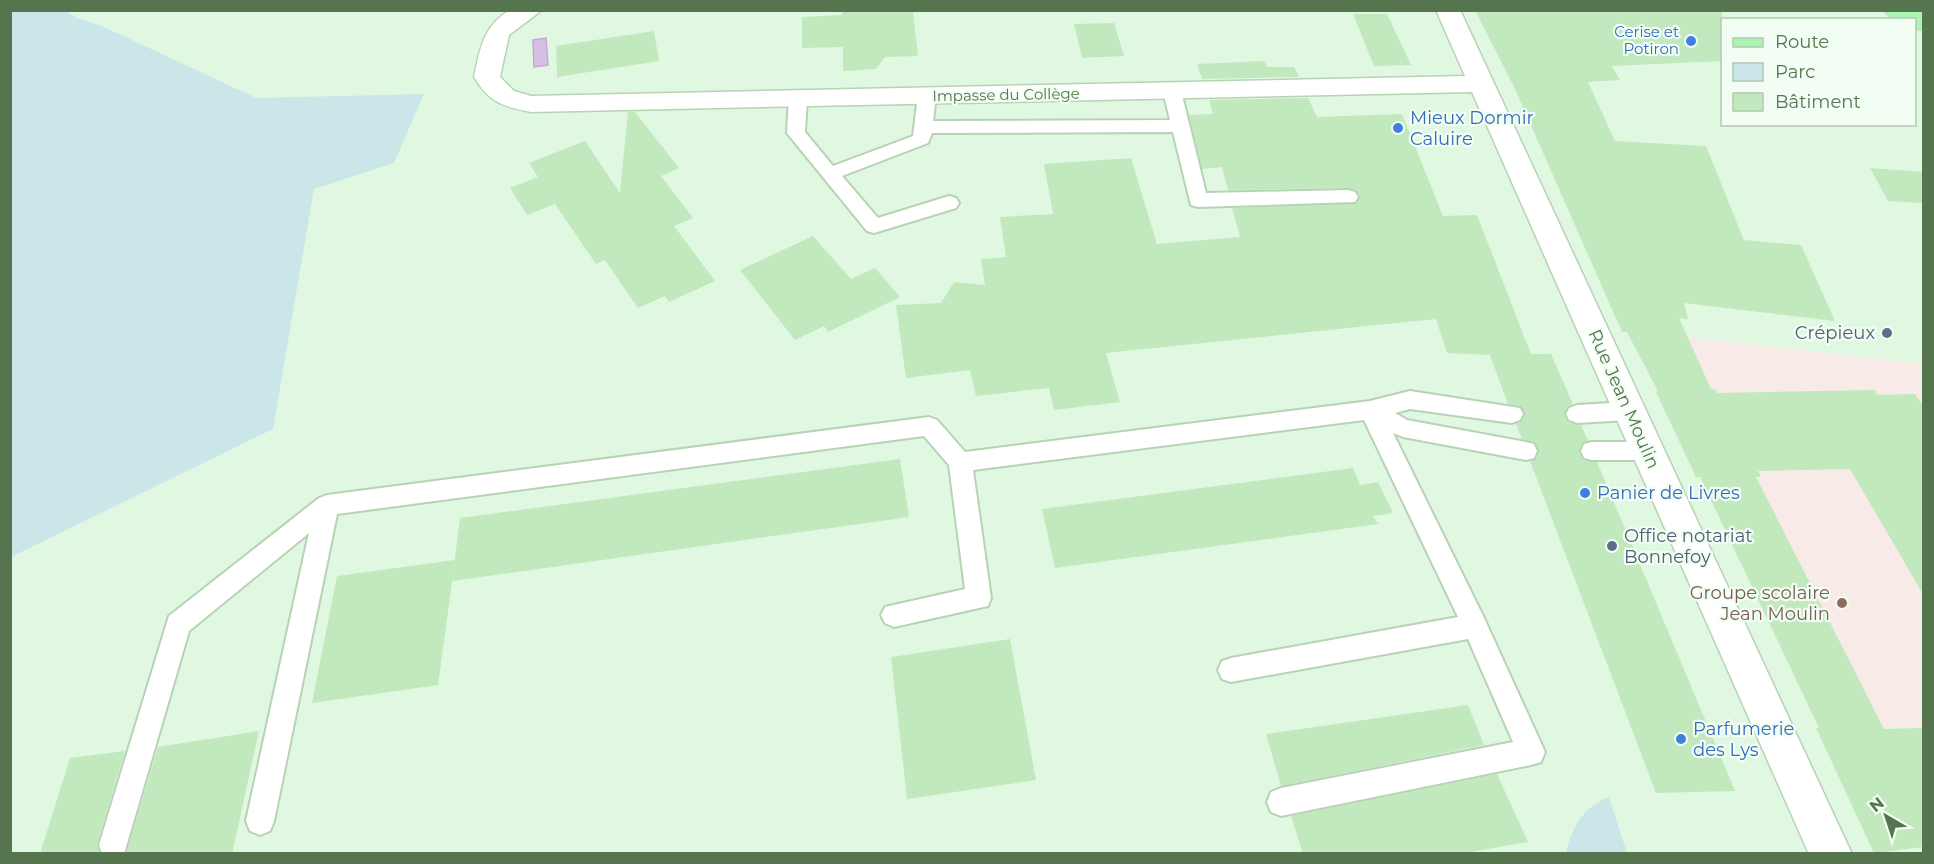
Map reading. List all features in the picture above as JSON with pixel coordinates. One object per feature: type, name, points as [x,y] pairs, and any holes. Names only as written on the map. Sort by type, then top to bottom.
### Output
[{"type":"main road","points":[[1896,10],[1913,18]]},
{"type":"street","name":"Impasse du Collège","points":[[530,10],[509,19],[496,33],[488,76],[496,92],[510,99],[531,104],[1480,84]]},
{"type":"street","name":"Rue Jean Moulin","points":[[1448,10],[1831,854]]},
{"type":"lane","points":[[1172,91],[1198,200],[1348,197]]},
{"type":"lane","points":[[829,174],[922,140],[927,96]]},
{"type":"lane","points":[[798,98],[796,134],[874,226],[949,203]]},
{"type":"lane","points":[[923,127],[1180,126]]},
{"type":"lane","points":[[960,462],[1370,410],[1410,399],[1512,414]]},
{"type":"lane","points":[[1370,410],[1403,428],[1526,451]]},
{"type":"lane","points":[[1281,802],[1531,752],[1475,626],[1370,410]]},
{"type":"lane","points":[[1577,414],[1629,411]]},
{"type":"lane","points":[[113,845],[178,624],[327,506],[929,426],[960,462],[980,598],[894,615]]},
{"type":"lane","points":[[1592,451],[1647,451]]},
{"type":"lane","points":[[260,821],[327,506]]},
{"type":"lane","points":[[1230,670],[1475,626]]},
{"type":"shaded area","points":[[11,11],[1923,11],[1923,853],[11,853]]},
{"type":"shaded area","points":[[546,38],[548,65],[534,67],[533,40]]},
{"type":"shaded area","name":"Groupe scolaire Jean Moulin","points":[[1626,330],[1923,364],[1923,728],[1819,728],[1700,477],[1696,477],[1656,392],[1658,391]]},
{"type":"green space","points":[[11,10],[66,11],[256,98],[424,94],[394,163],[314,189],[273,429],[11,557]]},
{"type":"green space","points":[[1609,797],[1627,853],[1566,853],[1571,835],[1580,819],[1592,806]]},
{"type":"building","points":[[842,10],[913,12],[918,56],[885,57],[876,69],[843,71],[843,47],[802,48],[802,17],[842,15]]},
{"type":"building","points":[[1475,10],[1722,10],[1721,61],[1612,66],[1620,80],[1588,82],[1615,141],[1706,146],[1744,240],[1801,245],[1835,321],[1684,303],[1688,319],[1679,318],[1711,389],[1715,389],[1717,393],[1875,390],[1877,395],[1915,394],[1923,406],[1923,594],[1850,469],[1758,471],[1761,477],[1756,477],[1884,729],[1923,728],[1923,847],[1874,853],[1816,728],[1819,728],[1700,477],[1696,477],[1656,392],[1658,391],[1627,332],[1622,332],[1515,89]]},
{"type":"building","points":[[1353,14],[1387,14],[1411,65],[1374,66]]},
{"type":"building","points":[[1114,23],[1124,56],[1082,58],[1074,24]]},
{"type":"building","points":[[654,31],[659,61],[557,77],[556,46]]},
{"type":"building","points":[[1264,61],[1267,67],[1294,67],[1299,77],[1202,79],[1197,64]]},
{"type":"building","points":[[1308,98],[1317,117],[1402,114],[1443,216],[1477,215],[1531,354],[1551,354],[1573,404],[1567,407],[1564,415],[1568,422],[1581,425],[1588,441],[1582,443],[1579,452],[1583,460],[1597,462],[1735,791],[1656,793],[1530,461],[1536,459],[1539,450],[1535,442],[1522,439],[1516,424],[1522,421],[1525,413],[1520,406],[1508,404],[1490,355],[1447,353],[1436,319],[1106,353],[1120,402],[1054,410],[1049,388],[976,396],[970,370],[906,378],[896,305],[941,303],[954,282],[985,285],[981,259],[1006,257],[1000,217],[1053,214],[1044,164],[1131,158],[1157,244],[1240,237],[1232,208],[1357,203],[1360,196],[1356,190],[1348,188],[1228,190],[1222,167],[1202,169],[1189,115],[1213,114],[1209,100]]},
{"type":"building","points":[[628,112],[635,112],[679,168],[661,176],[693,218],[674,226],[715,281],[669,302],[665,296],[638,308],[605,260],[596,264],[555,204],[527,215],[510,188],[538,177],[529,163],[585,141],[620,193]]},
{"type":"building","points":[[1870,168],[1923,172],[1923,203],[1888,201]]},
{"type":"building","points":[[813,236],[851,279],[875,268],[900,297],[828,332],[824,326],[795,340],[740,270]]},
{"type":"building","points":[[900,459],[909,517],[452,581],[460,518]]},
{"type":"building","points":[[1353,468],[1360,485],[1378,482],[1393,513],[1373,516],[1378,524],[1055,568],[1042,509]]},
{"type":"building","points":[[455,560],[438,685],[312,703],[337,576]]},
{"type":"building","points":[[1010,639],[1036,780],[907,799],[891,657]]},
{"type":"building","points":[[1468,705],[1484,745],[1281,786],[1266,734]]},
{"type":"building","points":[[259,731],[232,854],[126,854],[158,747]]},
{"type":"building","points":[[125,751],[97,844],[99,854],[40,854],[70,758]]},
{"type":"building","points":[[1497,774],[1528,842],[1459,854],[1303,854],[1291,816]]},
{"type":"place","name":"Cerise et Potiron","points":[[1691,41]]},
{"type":"place","name":"Mieux Dormir Caluire","points":[[1398,128]]},
{"type":"place","name":"Crépieux","points":[[1887,333]]},
{"type":"place","name":"Panier de Livres","points":[[1585,493]]},
{"type":"place","name":"Office notariat Bonnefoy","points":[[1612,546]]},
{"type":"place","name":"Groupe scolaire Jean Moulin","points":[[1842,603]]},
{"type":"place","name":"Parfumerie des Lys","points":[[1681,739]]}]
